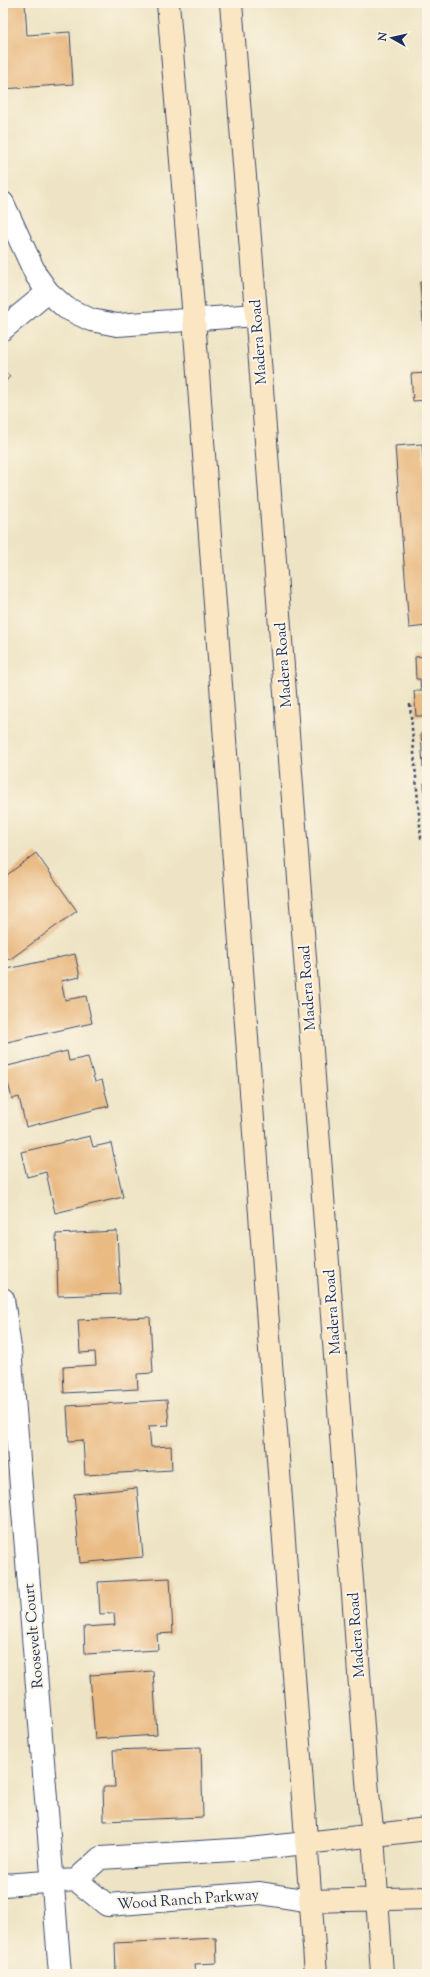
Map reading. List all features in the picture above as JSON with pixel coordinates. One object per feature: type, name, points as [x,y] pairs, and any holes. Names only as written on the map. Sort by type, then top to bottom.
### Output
[{"type":"main road","points":[[168,3],[194,319],[316,1974]]},
{"type":"main road","name":"Madera Road","points":[[231,3],[368,1793],[373,1835],[382,1974]]},
{"type":"main road","points":[[306,1843],[427,1829]]},
{"type":"main road","name":"Wood Ranch Parkway","points":[[310,1901],[427,1898]]},
{"type":"street","points":[[3,203],[36,275],[48,292],[66,308],[91,320],[116,325],[256,315]]},
{"type":"street","points":[[3,329],[48,292]]},
{"type":"street","name":"Roosevelt Court","points":[[3,1299],[10,1356],[60,1974]]},
{"type":"street","points":[[3,1885],[52,1880],[76,1880],[100,1858],[249,1849],[306,1843]]},
{"type":"street","name":"Wood Ranch Parkway","points":[[76,1880],[107,1905],[260,1893],[310,1901]]},
{"type":"path","points":[[410,704],[421,838],[427,837]]},
{"type":"building","points":[[3,3],[25,3],[27,35],[70,32],[73,84],[3,89]]},
{"type":"building","points":[[420,282],[427,282],[427,351],[425,351]]},
{"type":"building","points":[[3,370],[10,376],[3,385]]},
{"type":"building","points":[[427,373],[427,400],[413,401],[411,374]]},
{"type":"building","points":[[422,444],[427,507],[427,626],[409,628],[395,446]]},
{"type":"building","points":[[427,656],[426,731],[425,716],[416,716],[414,691],[421,691],[420,679],[416,679],[415,657]]},
{"type":"building","points":[[427,732],[427,767],[423,767],[421,733]]},
{"type":"building","points":[[424,783],[427,783],[427,806],[425,806]]},
{"type":"building","points":[[36,853],[77,911],[9,960],[3,951],[3,927],[5,925],[3,922],[3,878]]},
{"type":"building","points":[[75,954],[80,977],[61,981],[65,1000],[86,996],[92,1023],[3,1043],[3,970]]},
{"type":"building","points":[[67,1051],[69,1061],[88,1057],[95,1082],[102,1080],[109,1106],[26,1127],[19,1097],[12,1099],[4,1067]]},
{"type":"building","points":[[90,1136],[93,1147],[111,1143],[123,1197],[55,1213],[46,1172],[27,1177],[21,1152]]},
{"type":"building","points":[[117,1231],[120,1294],[58,1296],[56,1234]]},
{"type":"building","points":[[150,1317],[153,1373],[137,1374],[138,1389],[64,1393],[63,1367],[96,1365],[95,1352],[80,1353],[78,1320]]},
{"type":"building","points":[[167,1400],[169,1425],[149,1426],[151,1447],[171,1446],[172,1470],[85,1475],[83,1440],[69,1441],[67,1406]]},
{"type":"building","points":[[137,1488],[143,1557],[80,1563],[74,1494]]},
{"type":"building","points":[[170,1578],[173,1633],[157,1634],[158,1650],[85,1654],[84,1627],[115,1625],[114,1613],[100,1614],[98,1582]]},
{"type":"building","points":[[153,1671],[157,1735],[95,1739],[90,1675]]},
{"type":"building","points":[[201,1747],[203,1817],[104,1821],[103,1787],[115,1787],[113,1750]]},
{"type":"building","points":[[216,1938],[217,1963],[195,1964],[196,1974],[116,1974],[115,1943]]}]
